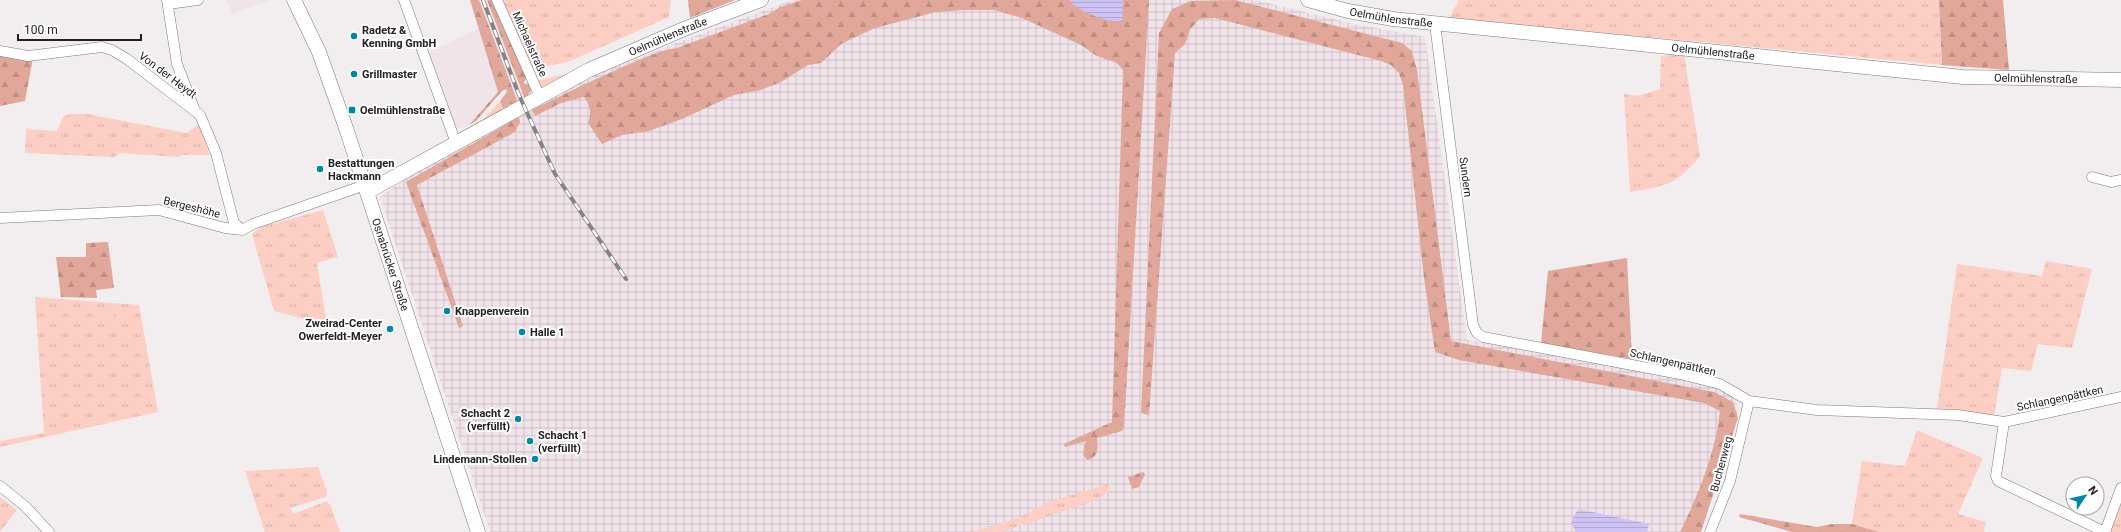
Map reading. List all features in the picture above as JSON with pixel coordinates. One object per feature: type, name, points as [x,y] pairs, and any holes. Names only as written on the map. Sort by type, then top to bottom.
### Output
[{"type":"street","points":[[195,110],[186,93],[177,64],[167,2],[198,0]]},
{"type":"street","name":"Osnabrücker Straße","points":[[294,0],[319,52],[366,189],[478,532]]},
{"type":"street","points":[[404,0],[456,143]]},
{"type":"street","name":"Michaelstraße","points":[[497,0],[540,97]]},
{"type":"street","name":"Oelmühlenstraße","points":[[366,189],[456,143],[588,70],[684,29],[761,0]]},
{"type":"street","name":"Oelmühlenstraße","points":[[1308,0],[1348,11],[1436,24],[1963,78],[2121,80]]},
{"type":"street","name":"Sundern","points":[[1436,24],[1472,317],[1477,333]]},
{"type":"street","name":"Von der Heydt","points":[[0,51],[28,56],[88,48],[108,49],[127,59],[200,115],[216,153],[234,223],[242,230]]},
{"type":"street","points":[[2092,177],[2111,182],[2121,180]]},
{"type":"street","points":[[242,230],[253,224],[366,189]]},
{"type":"street","name":"Bergeshöhe","points":[[2,219],[159,210],[225,228],[242,230]]},
{"type":"street","name":"Schlangenpättken","points":[[1477,333],[1484,337],[1526,346],[1680,374],[1720,384],[1749,401],[1817,410],[1958,415],[2004,422],[2121,397]]},
{"type":"street","name":"Buchenweg","points":[[1710,532],[1730,481],[1749,401]]},
{"type":"street","points":[[2004,422],[1996,476],[1998,480],[2105,532],[2121,488]]},
{"type":"street","points":[[0,486],[26,507],[50,532]]},
{"type":"shaded area","points":[[226,0],[271,0],[232,14]]},
{"type":"shaded area","points":[[479,0],[487,0],[525,99],[518,103]]},
{"type":"shaded area","points":[[792,0],[1256,0],[1354,24],[1425,37],[1467,340],[1669,377],[1718,389],[1735,398],[1738,410],[1717,477],[1693,532],[490,532],[380,197],[408,177],[579,82],[668,46]]},
{"type":"shaded area","points":[[1069,0],[1123,0],[1122,20],[1117,21],[1102,19],[1094,16],[1079,8]]},
{"type":"shaded area","points":[[479,28],[498,92],[469,125],[458,128],[454,125],[428,53]]},
{"type":"shaded area","points":[[1583,510],[1649,524],[1647,532],[1576,532],[1571,522],[1577,511]]},
{"type":"green space","points":[[470,0],[479,0],[518,103],[510,104],[503,108],[500,101],[507,92],[506,89],[502,91],[476,121],[469,125],[498,92]]},
{"type":"green space","points":[[487,0],[495,0],[527,78],[524,82],[525,84],[529,83],[532,89],[525,99]]},
{"type":"green space","points":[[503,0],[671,0],[669,17],[568,62],[533,69]]},
{"type":"green space","points":[[688,0],[735,0],[690,18]]},
{"type":"green space","points":[[802,0],[1149,0],[1124,427],[1122,431],[1097,438],[1097,452],[1091,459],[1087,460],[1083,454],[1086,441],[1065,447],[1064,444],[1112,422],[1123,70],[1117,63],[1097,56],[1081,45],[1022,18],[994,10],[936,12],[875,28],[841,44],[821,63],[808,65],[781,82],[761,90],[734,95],[682,119],[649,131],[622,135],[602,144],[588,123],[590,109],[584,97],[561,103],[535,116],[532,110],[591,81],[646,57],[677,48],[769,14],[780,7]]},
{"type":"green space","points":[[1235,0],[1402,43],[1412,51],[1417,70],[1451,341],[1714,392],[1733,402],[1738,418],[1701,532],[1680,532],[1705,473],[1715,442],[1720,411],[1704,403],[1459,360],[1435,352],[1424,278],[1403,85],[1399,73],[1391,65],[1381,61],[1215,18],[1199,19],[1190,30],[1185,44],[1175,53],[1149,415],[1141,413],[1159,33],[1172,9],[1191,1]]},
{"type":"green space","points":[[1459,0],[1939,0],[1942,65],[1449,18]]},
{"type":"green space","points":[[1939,0],[2003,0],[2009,70],[1942,65]]},
{"type":"green space","points":[[1684,54],[1700,156],[1685,173],[1670,183],[1630,192],[1624,94],[1638,96],[1660,89],[1661,56]]},
{"type":"green space","points":[[0,56],[33,58],[25,101],[0,106]]},
{"type":"green space","points":[[574,72],[543,88],[535,81]]},
{"type":"green space","points":[[500,101],[503,108],[510,104],[519,103],[481,122]]},
{"type":"green space","points":[[70,114],[87,114],[186,133],[200,124],[209,155],[181,155],[179,157],[119,153],[114,157],[25,153],[26,129],[57,131],[63,117]]},
{"type":"green space","points":[[519,117],[520,122],[515,132],[417,185],[463,326],[459,328],[406,182]]},
{"type":"green space","points":[[323,210],[338,257],[317,263],[327,325],[274,311],[252,234],[261,227]]},
{"type":"green space","points":[[108,242],[114,288],[96,290],[97,298],[61,297],[56,257],[86,257],[86,243]]},
{"type":"green space","points":[[1627,258],[1632,359],[1541,343],[1548,271]]},
{"type":"green space","points":[[2046,261],[2092,269],[2072,348],[2038,344],[2031,371],[2002,368],[1994,417],[1961,410],[1937,409],[1957,264],[2042,276]]},
{"type":"green space","points":[[35,297],[139,305],[158,412],[0,447],[0,441],[44,433]]},
{"type":"green space","points":[[99,309],[114,311],[113,322],[98,321]]},
{"type":"green space","points":[[1917,430],[1983,458],[1958,514],[1986,522],[1984,532],[1879,532],[1852,524],[1862,461],[1905,466]]},
{"type":"green space","points":[[318,467],[327,491],[326,497],[290,508],[293,514],[327,501],[331,506],[340,532],[265,532],[245,471]]},
{"type":"green space","points":[[1143,472],[1145,474],[1139,487],[1132,489],[1128,477]]},
{"type":"green space","points":[[1108,484],[1111,491],[1093,501],[1002,532],[972,532],[1020,517],[1048,502]]},
{"type":"green space","points":[[0,497],[17,510],[0,532]]},
{"type":"green space","points":[[2121,498],[2121,532],[2108,532]]},
{"type":"green space","points":[[1740,514],[1817,527],[1832,524],[1852,524],[1879,532],[1792,532],[1739,517]]},
{"type":"railway","points":[[483,0],[519,95],[555,174],[626,279]]},
{"type":"place","name":"Radetz & Kenning GmbH","points":[[354,36]]},
{"type":"place","name":"Grillmaster","points":[[354,74]]},
{"type":"place","name":"Oelmühlenstraße","points":[[352,110]]},
{"type":"place","name":"Bestattungen Hackmann","points":[[320,169]]},
{"type":"place","name":"Knappenverein","points":[[447,311]]},
{"type":"place","name":"Zweirad-Center Owerfeldt-Meyer","points":[[390,329]]},
{"type":"place","name":"Halle 1","points":[[522,332]]},
{"type":"place","name":"Schacht 2 (verfüllt)","points":[[518,419]]},
{"type":"place","name":"Schacht 1 (verfüllt)","points":[[530,441]]},
{"type":"place","name":"Lindemann-Stollen","points":[[535,459]]}]
